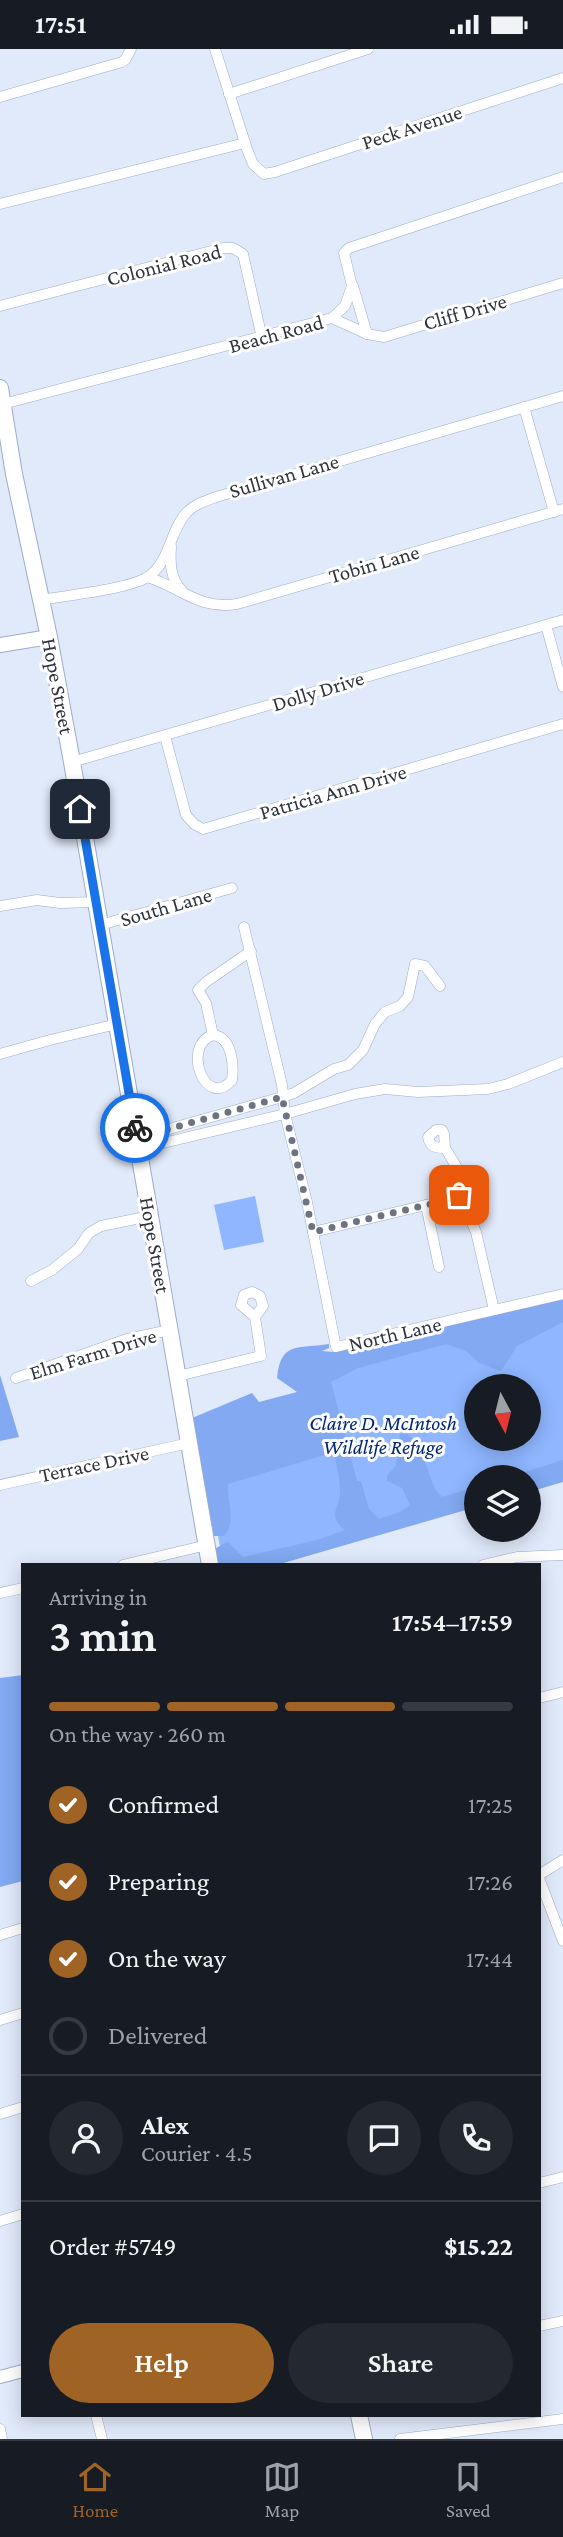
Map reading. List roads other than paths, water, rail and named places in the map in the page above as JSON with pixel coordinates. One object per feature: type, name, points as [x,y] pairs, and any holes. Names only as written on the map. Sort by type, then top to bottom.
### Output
[{"type":"main road","name":"Hope Street","points":[[2,396],[14,474],[49,637],[72,762],[210,1563]]},
{"type":"main road","points":[[0,645],[49,637]]},
{"type":"main road","points":[[359,2417],[363,2439]]},
{"type":"street","points":[[0,97],[122,62],[131,49]]},
{"type":"street","points":[[0,205],[245,143],[215,49]]},
{"type":"street","points":[[229,94],[368,49]]},
{"type":"street","name":"Peck Avenue","points":[[245,143],[253,164],[262,172],[275,172],[563,78]]},
{"type":"street","points":[[367,334],[344,253],[349,248],[563,177]]},
{"type":"street","name":"Colonial Road","points":[[0,306],[223,248],[233,248],[243,254],[262,338]]},
{"type":"street","name":"Cliff Drive","points":[[332,319],[380,337],[563,283]]},
{"type":"street","name":"Beach Road","points":[[2,396],[262,338],[332,319],[345,306],[352,286]]},
{"type":"street","name":"Sullivan Lane","points":[[146,577],[159,565],[179,524],[188,512],[200,503],[563,395]]},
{"type":"street","points":[[524,407],[558,511]]},
{"type":"street","name":"Tobin Lane","points":[[146,577],[207,605],[237,604],[558,511]]},
{"type":"street","points":[[171,542],[170,565],[177,586],[184,595]]},
{"type":"street","points":[[41,600],[117,586],[146,577]]},
{"type":"street","name":"Dolly Drive","points":[[72,762],[563,620]]},
{"type":"street","points":[[546,625],[563,687]]},
{"type":"street","name":"Patricia Ann Drive","points":[[165,736],[186,815],[203,829],[563,724]]},
{"type":"street","name":"South Lane","points":[[100,925],[232,888]]},
{"type":"street","points":[[0,906],[37,900],[60,903],[96,902]]},
{"type":"street","name":"North Lane","points":[[244,927],[282,1084],[285,1114],[313,1232],[336,1347],[563,1294]]},
{"type":"street","points":[[213,1035],[206,1003],[198,990],[251,951]]},
{"type":"street","points":[[137,1142],[162,1131],[294,1093],[334,1069],[348,1065],[363,1050],[380,1018],[400,1006],[408,997],[417,964],[425,966],[440,986]]},
{"type":"street","points":[[0,1054],[50,1039],[117,1024]]},
{"type":"street","points":[[213,1035],[225,1040],[234,1070],[233,1080],[227,1087],[218,1090],[206,1084],[197,1056],[205,1037],[213,1035]]},
{"type":"street","points":[[137,1142],[285,1114],[316,1104],[385,1089],[418,1092],[488,1089],[563,1062]]},
{"type":"street","points":[[444,1148],[455,1162],[461,1199],[476,1233],[494,1310]]},
{"type":"street","points":[[313,1232],[461,1199]]},
{"type":"street","points":[[426,1205],[439,1267]]},
{"type":"street","points":[[31,1281],[78,1249],[89,1233],[101,1226],[150,1216]]},
{"type":"street","points":[[178,1376],[261,1356],[255,1317]]},
{"type":"street","name":"Elm Farm Drive","points":[[16,1378],[127,1339],[170,1330]]},
{"type":"street","name":"Terrace Drive","points":[[0,1485],[189,1443]]},
{"type":"street","points":[[131,1563],[207,1545]]},
{"type":"street","points":[[492,1563],[517,1557],[563,1555]]},
{"type":"street","points":[[0,1593],[21,1588]]},
{"type":"street","points":[[541,1698],[563,1692]]},
{"type":"street","points":[[541,1876],[563,1860]]},
{"type":"street","points":[[541,1882],[563,1941]]},
{"type":"street","points":[[0,1935],[21,1929]]},
{"type":"street","points":[[0,2020],[21,2014]]},
{"type":"street","points":[[0,2114],[21,2108]]},
{"type":"street","points":[[541,2182],[563,2177]]},
{"type":"street","points":[[0,2221],[21,2215]]},
{"type":"street","points":[[541,2326],[563,2322]]},
{"type":"street","points":[[0,2377],[21,2372]]},
{"type":"street","points":[[96,2417],[102,2439]]},
{"type":"street","points":[[400,2439],[563,2419]]},
{"type":"street","points":[[0,2429],[2,2439]]},
{"type":"park label","name":"Claire D. McIntosh Wildlife Refuge","points":[[383,1435]]}]
